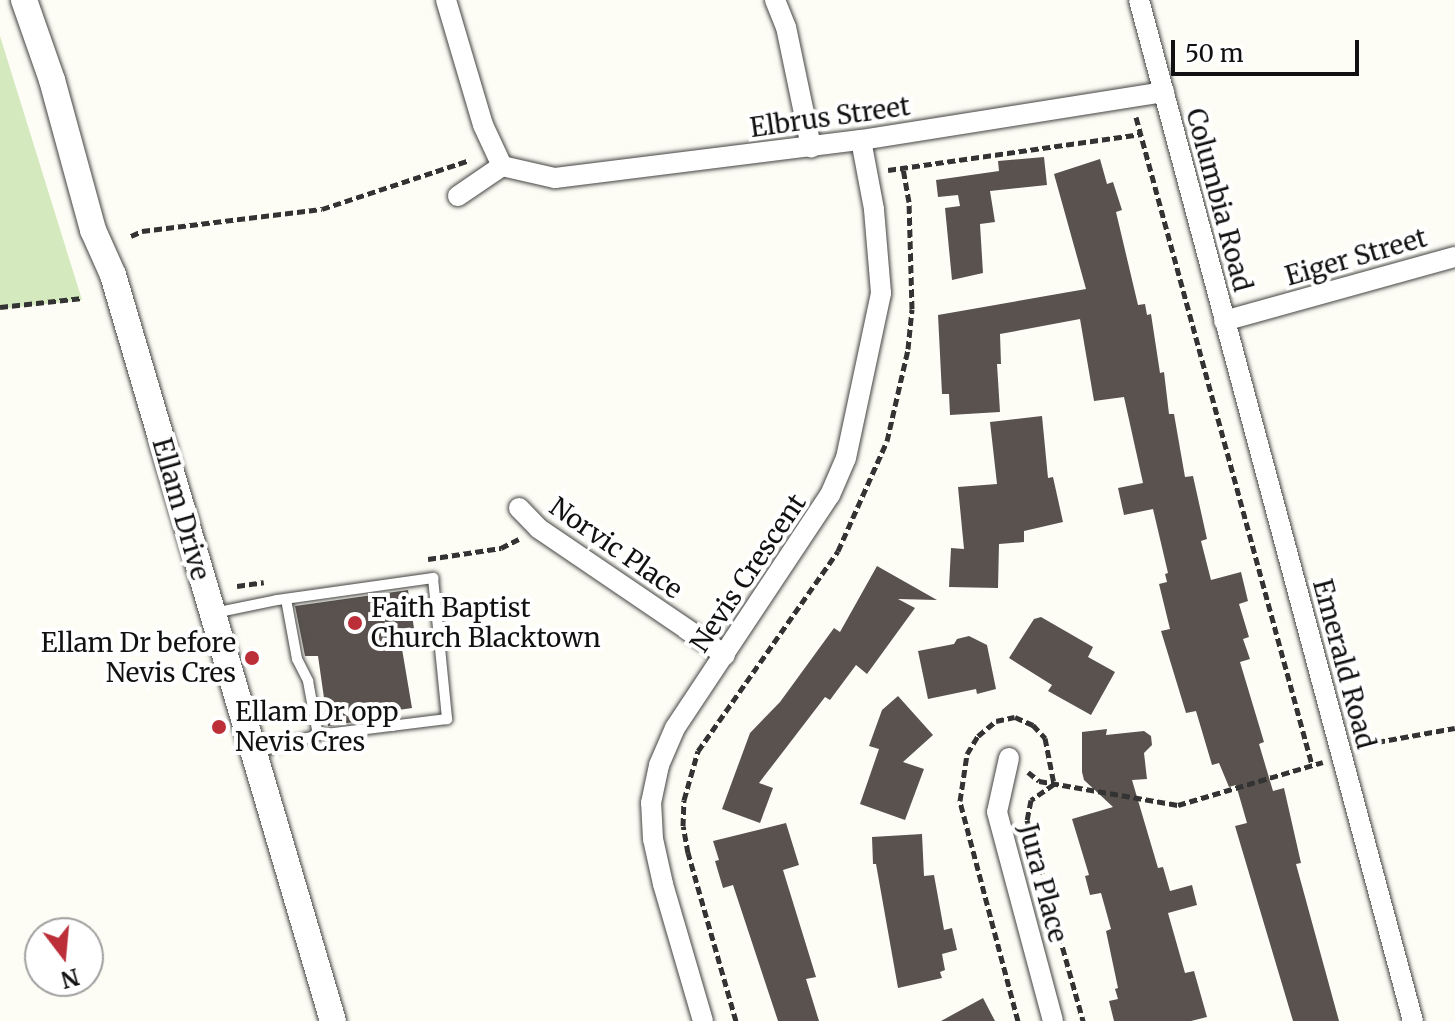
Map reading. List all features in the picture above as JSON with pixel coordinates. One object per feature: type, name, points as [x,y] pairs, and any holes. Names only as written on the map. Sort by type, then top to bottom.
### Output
[{"type":"street","name":"Ellam Drive","points":[[24,0],[52,80],[93,230],[113,275],[333,1021]]},
{"type":"street","points":[[446,0],[483,125],[499,158],[458,196]]},
{"type":"street","points":[[775,0],[786,27],[811,147]]},
{"type":"street","name":"Columbia Road","points":[[1139,0],[1224,321]]},
{"type":"street","name":"Elbrus Street","points":[[499,158],[555,178],[861,140],[1164,92]]},
{"type":"street","name":"Nevis Crescent","points":[[703,1021],[660,869],[653,839],[651,803],[659,765],[675,728],[830,495],[846,458],[881,293],[874,209],[861,140]]},
{"type":"street","name":"Eiger Street","points":[[1224,321],[1455,257]]},
{"type":"street","name":"Emerald Road","points":[[1224,321],[1413,1021]]},
{"type":"street","name":"Norvic Place","points":[[519,508],[538,528],[725,655]]},
{"type":"street","name":"Jura Place","points":[[1009,758],[997,812],[1053,1021]]},
{"type":"lane","points":[[212,614],[286,599],[433,578],[447,719],[318,735],[253,753]]},
{"type":"lane","points":[[286,599],[297,659],[308,681],[318,735]]},
{"type":"path","points":[[1131,97],[1312,765]]},
{"type":"path","points":[[867,173],[1141,134]]},
{"type":"path","points":[[131,236],[142,231],[322,209],[499,158]]},
{"type":"path","points":[[736,1021],[688,853],[683,826],[684,800],[698,751],[838,551],[887,441],[908,349],[912,309],[909,202],[903,168]]},
{"type":"path","points":[[0,307],[83,298]]},
{"type":"path","points":[[424,560],[501,548],[538,528]]},
{"type":"path","points":[[237,586],[268,582]]},
{"type":"path","points":[[1009,758],[1039,781],[1178,805],[1342,757],[1377,742],[1455,728]]},
{"type":"green space","points":[[0,36],[82,300],[0,309]]},
{"type":"building","points":[[1044,157],[1047,185],[990,191],[995,222],[980,224],[983,273],[952,280],[945,208],[960,206],[958,195],[938,197],[936,180],[999,171],[998,161]]},
{"type":"building","points":[[1100,159],[1107,184],[1113,182],[1122,210],[1116,212],[1138,305],[1145,304],[1147,315],[1151,314],[1160,373],[1164,372],[1169,414],[1174,414],[1185,477],[1193,476],[1207,539],[1201,541],[1211,580],[1241,572],[1248,601],[1239,604],[1249,637],[1243,639],[1250,659],[1240,662],[1264,742],[1259,744],[1273,791],[1284,788],[1301,863],[1296,864],[1339,1021],[1293,1021],[1235,826],[1247,823],[1236,785],[1229,787],[1219,763],[1212,765],[1196,711],[1186,713],[1161,631],[1170,629],[1159,584],[1167,582],[1165,574],[1168,573],[1153,509],[1124,515],[1118,488],[1143,483],[1124,397],[1094,401],[1080,319],[1000,334],[1001,364],[997,364],[1000,412],[950,415],[949,394],[942,394],[938,315],[1086,289],[1054,174]]},
{"type":"building","points":[[1042,416],[1048,478],[1053,477],[1063,522],[1024,531],[1024,542],[999,544],[998,588],[949,587],[951,548],[964,549],[958,487],[997,484],[990,422]]},
{"type":"building","points":[[877,566],[937,600],[898,599],[915,608],[867,674],[856,665],[830,700],[825,697],[759,783],[773,788],[760,823],[722,809],[750,733],[780,702],[834,628],[840,632]]},
{"type":"building","points":[[408,590],[416,641],[401,643],[412,708],[392,711],[393,716],[328,726],[318,656],[305,656],[295,606]]},
{"type":"building","points":[[1041,617],[1093,647],[1088,657],[1115,672],[1091,715],[1048,691],[1052,685],[1009,658],[1034,619]]},
{"type":"building","points":[[969,636],[987,645],[996,689],[977,694],[976,689],[928,699],[918,651],[954,644],[957,639]]},
{"type":"building","points":[[898,696],[933,735],[903,762],[924,769],[905,820],[860,804],[879,749],[869,746],[882,710]]},
{"type":"building","points":[[1107,729],[1106,735],[1144,731],[1151,736],[1152,745],[1144,753],[1147,779],[1132,780],[1158,868],[1163,867],[1170,891],[1192,885],[1197,905],[1168,913],[1185,973],[1194,971],[1207,1017],[1191,1021],[1114,1021],[1109,1001],[1118,999],[1115,989],[1118,988],[1106,931],[1111,929],[1101,893],[1090,895],[1085,876],[1089,875],[1072,819],[1113,807],[1084,780],[1082,772],[1082,732]]},
{"type":"building","points":[[786,823],[799,865],[783,870],[816,977],[806,979],[819,1021],[778,1021],[733,885],[723,888],[715,861],[719,860],[713,841]]},
{"type":"building","points":[[922,834],[924,876],[934,875],[944,930],[952,928],[957,950],[942,954],[945,970],[940,972],[942,978],[898,988],[876,864],[873,864],[872,837]]},
{"type":"building","points":[[983,998],[995,1021],[941,1021]]},
{"type":"place","name":"Faith Baptist Church Blacktown","points":[[355,623]]},
{"type":"place","name":"Ellam Dr before Nevis Cres","points":[[252,658]]},
{"type":"place","name":"Ellam Dr opp Nevis Cres","points":[[219,727]]}]
